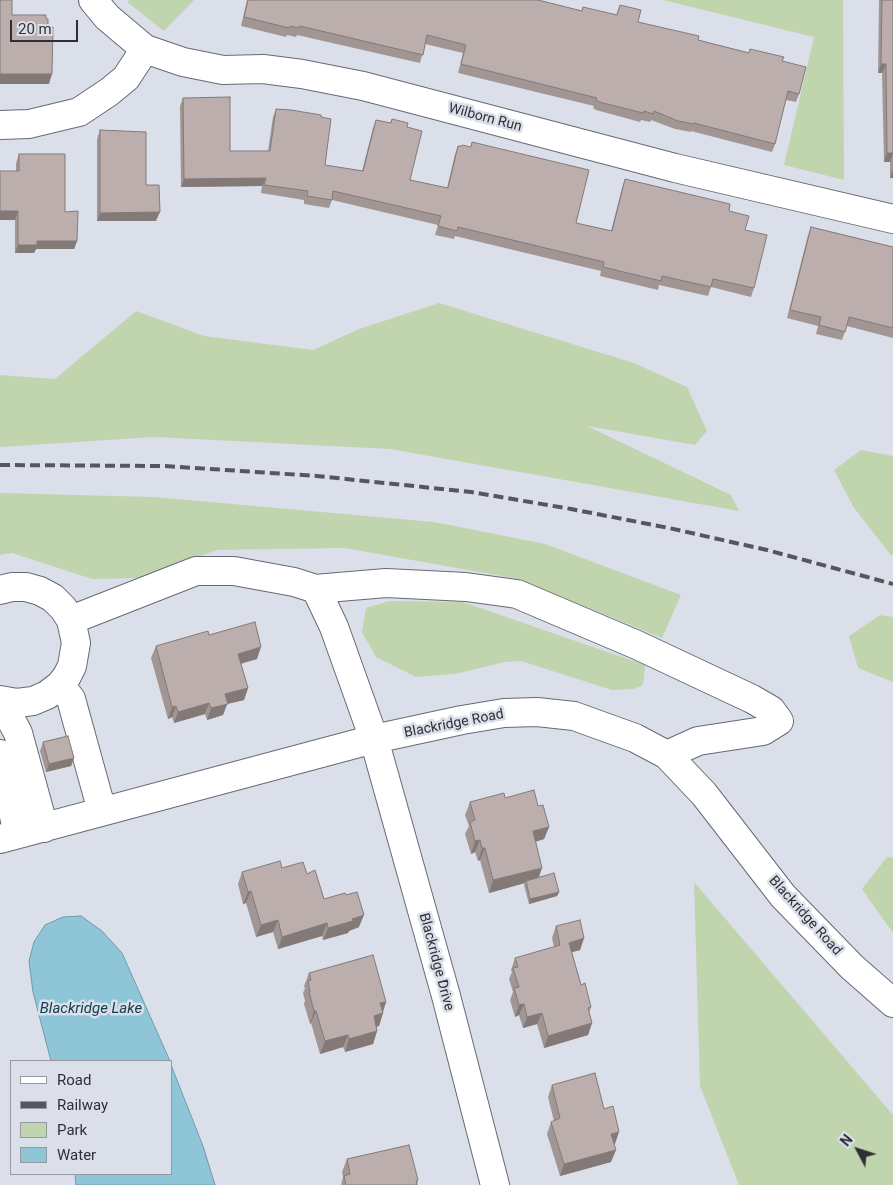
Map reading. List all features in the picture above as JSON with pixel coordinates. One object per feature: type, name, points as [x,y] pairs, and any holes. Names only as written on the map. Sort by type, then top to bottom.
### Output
[{"type":"street","name":"Wilborn Run","points":[[94,0],[107,17],[145,49],[183,62],[223,70],[264,69],[302,74],[363,86],[675,168],[893,219]]},
{"type":"street","points":[[0,124],[29,124],[79,112],[126,78],[145,49]]},
{"type":"street","points":[[71,620],[196,571],[234,571],[294,582],[315,589],[386,583],[466,587],[517,594],[637,645],[752,699],[771,710],[779,721],[763,731],[698,741],[667,755]]},
{"type":"street","points":[[0,590],[12,587],[26,587],[40,591],[58,603],[71,620],[76,643],[72,666],[60,685],[47,695],[33,701],[17,703],[1,701]]},
{"type":"street","name":"Blackridge Drive","points":[[315,589],[334,627],[374,739],[446,996],[495,1185]]},
{"type":"street","points":[[60,685],[71,699],[102,811]]},
{"type":"street","points":[[1,701],[18,733],[21,834]]},
{"type":"street","name":"Blackridge Road","points":[[21,834],[374,739],[462,720],[504,713],[538,712],[574,716],[635,738],[667,755],[704,794],[783,896],[852,967],[893,1003]]},
{"type":"street","points":[[0,754],[21,834]]},
{"type":"green space","points":[[129,0],[194,0],[164,31],[127,2]]},
{"type":"green space","points":[[663,0],[843,0],[844,180],[784,165],[814,37]]},
{"type":"green space","points":[[439,303],[634,363],[687,387],[707,431],[695,445],[587,426],[731,495],[739,511],[390,449],[154,437],[0,447],[0,375],[55,379],[136,311],[204,336],[313,350],[359,329]]},
{"type":"green space","points":[[861,450],[893,456],[893,555],[891,555],[854,508],[834,470]]},
{"type":"green space","points":[[0,493],[154,497],[434,522],[545,544],[681,595],[662,638],[518,579],[345,548],[217,550],[140,578],[92,579],[12,553],[0,555]]},
{"type":"green space","points":[[389,601],[463,602],[645,665],[643,685],[633,689],[612,690],[521,661],[505,662],[455,674],[416,677],[376,657],[362,632],[366,608]]},
{"type":"green space","points":[[880,615],[893,617],[893,682],[858,668],[849,636]]},
{"type":"green space","points":[[887,857],[893,858],[893,933],[862,889]]},
{"type":"green space","points":[[694,882],[893,1115],[893,1185],[739,1185],[700,1086]]},
{"type":"water","name":"Blackridge Lake","points":[[81,916],[102,931],[122,953],[170,1060],[51,1060],[33,992],[29,961],[34,942],[45,925],[63,917]]},
{"type":"water","points":[[172,1068],[203,1146],[215,1185],[76,1185],[75,1175],[172,1175]]},
{"type":"building","points":[[0,0],[12,0],[12,15],[46,15],[48,27],[53,27],[52,74],[0,74]]},
{"type":"building","points":[[248,0],[538,0],[582,11],[583,7],[617,15],[620,5],[641,10],[638,22],[699,36],[698,40],[749,53],[750,49],[784,57],[782,61],[806,67],[799,94],[788,91],[775,144],[694,123],[678,121],[654,111],[653,114],[644,111],[643,113],[599,102],[596,100],[597,98],[461,64],[466,45],[427,35],[423,55],[300,26],[299,28],[290,26],[289,28],[244,17]]},
{"type":"building","points":[[882,0],[893,0],[893,153],[887,153],[886,64],[881,64]]},
{"type":"building","points":[[230,97],[230,151],[270,151],[276,109],[291,110],[321,115],[321,117],[331,119],[325,165],[363,171],[376,120],[391,123],[392,119],[408,123],[407,127],[422,131],[410,180],[448,188],[458,146],[471,147],[472,142],[589,170],[576,223],[612,231],[625,179],[730,204],[729,211],[749,216],[745,230],[767,235],[754,288],[713,279],[711,287],[662,276],[661,281],[603,267],[604,262],[458,227],[457,231],[438,226],[441,216],[333,191],[332,200],[307,196],[308,191],[264,185],[266,178],[184,179],[183,98]]},
{"type":"building","points":[[100,130],[146,132],[146,185],[159,185],[160,212],[100,213]]},
{"type":"building","points":[[19,154],[65,154],[65,212],[78,211],[77,241],[37,241],[37,245],[18,245],[18,211],[0,211],[0,171],[19,171]]},
{"type":"building","points":[[811,227],[893,247],[893,328],[849,317],[845,332],[819,325],[821,317],[790,310]]},
{"type":"building","points":[[255,622],[261,647],[238,654],[248,688],[225,694],[228,704],[211,708],[209,703],[178,712],[176,706],[172,707],[156,646],[208,631],[209,635]]},
{"type":"building","points":[[68,736],[74,758],[49,764],[43,742]]},
{"type":"building","points":[[534,790],[538,806],[543,805],[549,827],[533,831],[542,868],[493,880],[485,848],[482,848],[480,840],[475,841],[470,822],[475,820],[470,802],[504,793],[505,798]]},
{"type":"building","points":[[280,861],[282,868],[303,862],[307,874],[315,870],[324,899],[345,893],[346,895],[357,892],[364,915],[352,919],[353,921],[328,928],[327,923],[282,937],[278,920],[261,925],[251,891],[248,892],[242,872]]},
{"type":"building","points":[[554,873],[559,892],[530,899],[526,881]]},
{"type":"building","points":[[580,920],[584,938],[569,943],[581,985],[585,983],[591,1007],[588,1008],[592,1023],[548,1036],[542,1013],[527,1017],[524,1004],[519,1005],[514,988],[519,987],[513,968],[518,967],[515,958],[560,945],[556,926]]},
{"type":"building","points":[[373,955],[386,1002],[380,1003],[383,1013],[374,1016],[377,1031],[349,1039],[348,1035],[325,1041],[309,992],[308,981],[311,980],[309,973]]},
{"type":"building","points":[[595,1073],[604,1109],[613,1106],[619,1132],[611,1134],[616,1150],[564,1164],[551,1122],[560,1118],[552,1085]]},
{"type":"building","points":[[409,1145],[418,1180],[416,1181],[417,1185],[346,1185],[344,1176],[350,1174],[347,1159]]},
{"type":"railway","points":[[0,465],[165,466],[317,476],[471,492],[669,528],[767,550],[893,584]]}]
